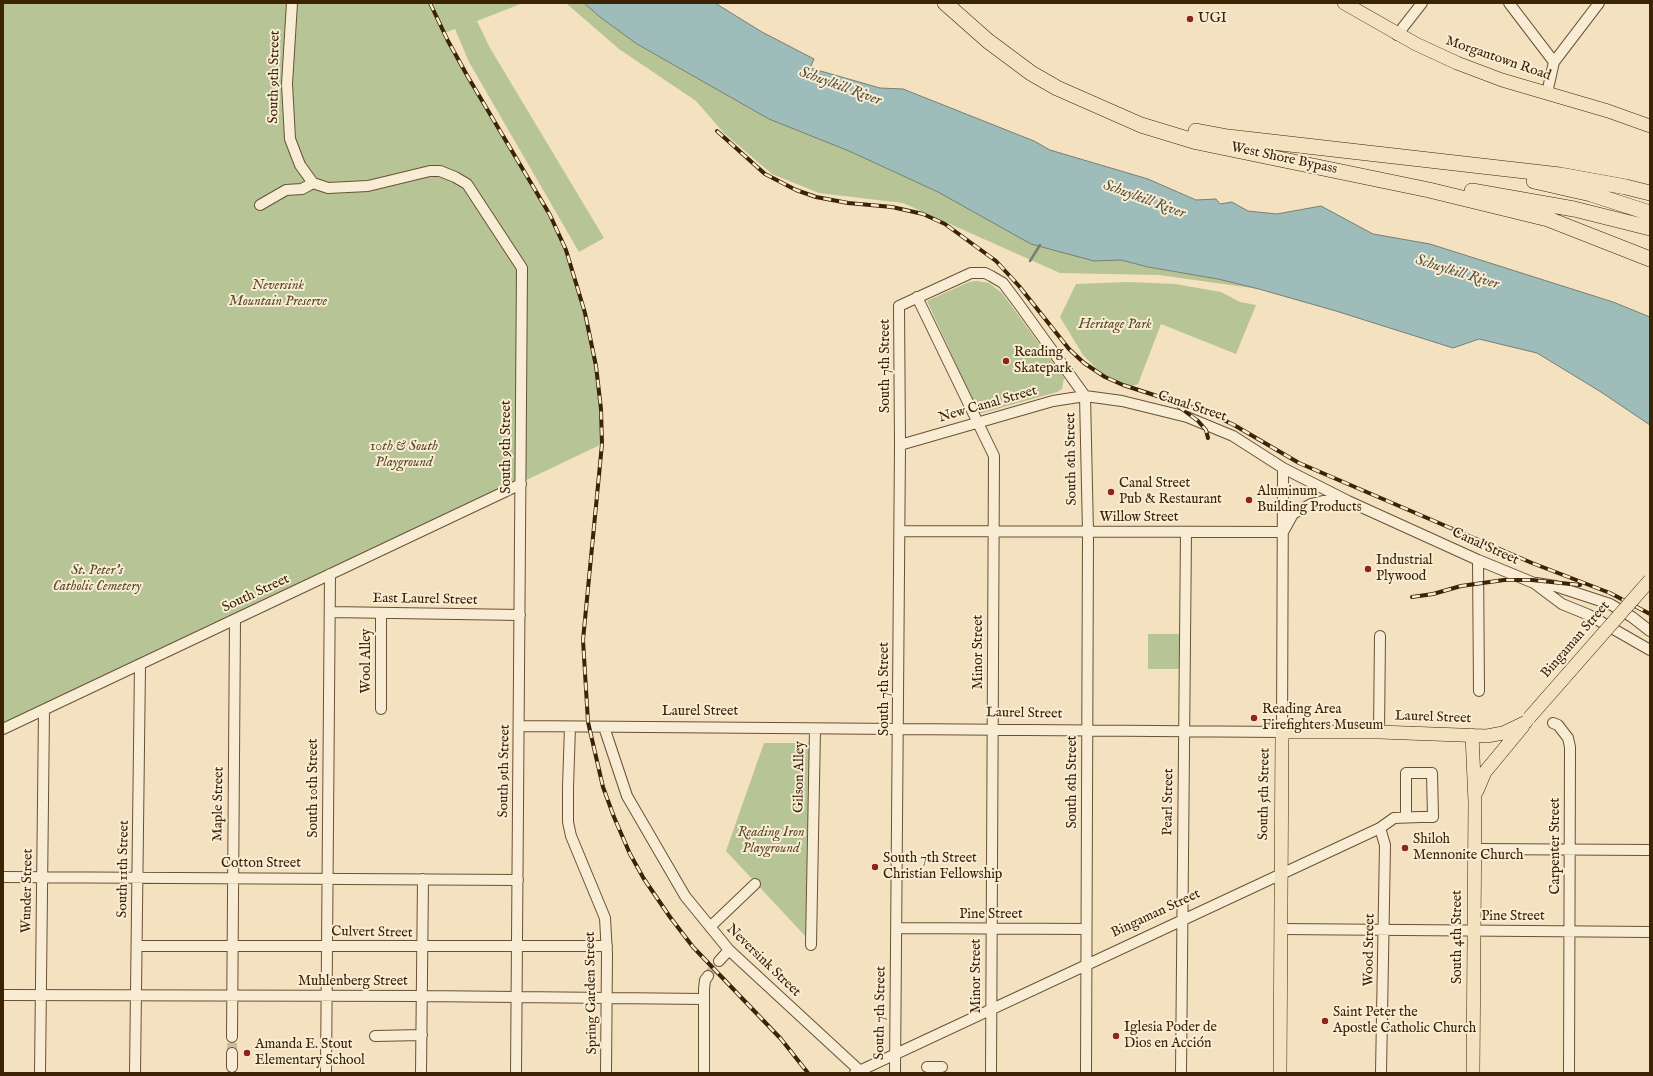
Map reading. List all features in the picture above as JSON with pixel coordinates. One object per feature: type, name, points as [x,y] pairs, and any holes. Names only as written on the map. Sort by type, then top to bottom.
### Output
[{"type":"highway","name":"West Shore Bypass","points":[[945,3],[982,37],[1016,62],[1057,88],[1090,104],[1141,125],[1197,142],[1429,190],[1548,220],[1650,259]]},
{"type":"highway","name":"West Shore Bypass","points":[[959,3],[996,35],[1038,65],[1092,95],[1148,119],[1209,134],[1560,175],[1650,193]]},
{"type":"highway","points":[[1366,152],[1552,185],[1592,194],[1650,213]]},
{"type":"highway","points":[[1354,174],[1552,205],[1650,228]]},
{"type":"main road","name":"Morgantown Road","points":[[1344,3],[1398,35],[1457,63],[1502,80],[1608,111],[1650,126]]},
{"type":"main road","name":"Bingaman Street","points":[[1527,720],[1650,580]]},
{"type":"main road","name":"Laurel Street","points":[[1282,732],[1379,732],[1472,735],[1503,734],[1527,720]]},
{"type":"main road","name":"South 4th Street","points":[[1475,802],[1478,787],[1485,772],[1527,720]]},
{"type":"main road","name":"South 5th Street","points":[[1280,1073],[1282,732]]},
{"type":"main road","name":"South 4th Street","points":[[1472,735],[1475,802],[1473,1073]]},
{"type":"street","name":"South 9th Street","points":[[292,3],[287,84],[289,133],[300,165],[313,183],[328,188],[368,186],[430,171],[440,171],[455,176],[467,184],[522,268],[520,726],[516,1073]]},
{"type":"street","points":[[1398,35],[1422,3]]},
{"type":"street","points":[[1509,3],[1554,62]]},
{"type":"street","points":[[1547,93],[1554,62],[1599,3]]},
{"type":"street","points":[[260,205],[286,190],[302,189],[313,183]]},
{"type":"street","points":[[917,297],[971,273],[985,273],[991,276],[1003,284],[1018,303],[1085,396]]},
{"type":"street","name":"South 7th Street","points":[[895,1073],[900,531],[899,306],[917,297]]},
{"type":"street","name":"Minor Street","points":[[917,297],[994,456],[991,1073]]},
{"type":"street","name":"New Canal Street","points":[[900,445],[1053,401],[1085,396]]},
{"type":"street","name":"Canal Street","points":[[1085,396],[1122,401],[1198,421],[1234,436],[1283,468],[1348,501],[1478,560],[1534,583],[1555,586],[1610,604],[1632,617],[1650,631]]},
{"type":"street","name":"South 6th Street","points":[[1085,396],[1088,532],[1086,1073]]},
{"type":"street","name":"South 5th Street","points":[[1282,732],[1283,468]]},
{"type":"street","name":"South Street","points":[[3,729],[521,484]]},
{"type":"street","points":[[1283,532],[1293,514],[1311,504],[1323,501],[1348,501]]},
{"type":"street","name":"Willow Street","points":[[900,531],[1283,532]]},
{"type":"street","name":"Pearl Street","points":[[1181,1073],[1186,532]]},
{"type":"street","points":[[1478,560],[1479,691]]},
{"type":"street","name":"South 10th Street","points":[[326,1073],[330,574]]},
{"type":"street","name":"Canal Street","points":[[1534,583],[1562,604],[1589,615],[1650,650]]},
{"type":"street","name":"East Laurel Street","points":[[330,612],[520,615]]},
{"type":"street","name":"Wool Alley","points":[[381,613],[381,709]]},
{"type":"street","name":"Maple Street","points":[[232,1037],[235,620]]},
{"type":"street","points":[[1379,732],[1380,636]]},
{"type":"street","name":"South 11th Street","points":[[135,1073],[140,665]]},
{"type":"street","name":"Wunder Street","points":[[40,1073],[44,710]]},
{"type":"street","name":"Carpenter Street","points":[[1553,722],[1558,725],[1568,738],[1570,747],[1569,1073]]},
{"type":"street","name":"Laurel Street","points":[[520,726],[1282,732]]},
{"type":"street","name":"Spring Garden Street","points":[[570,727],[568,787],[569,826],[571,836],[605,918],[607,997],[606,1073]]},
{"type":"street","name":"Neversink Street","points":[[604,727],[627,796],[679,888],[729,950],[857,1072]]},
{"type":"street","name":"Gilson Alley","points":[[811,945],[815,729]]},
{"type":"street","name":"Bingaman Street","points":[[857,1072],[1182,919],[1380,828],[1394,818],[1433,817],[1432,773],[1406,773],[1406,817]]},
{"type":"street","name":"Wood Street","points":[[1380,828],[1385,845],[1381,1073]]},
{"type":"street","points":[[1475,849],[1650,850]]},
{"type":"street","name":"Cotton Street","points":[[3,877],[518,880]]},
{"type":"street","points":[[421,1073],[423,879]]},
{"type":"street","points":[[710,927],[755,884]]},
{"type":"street","name":"Pine Street","points":[[896,928],[1086,929]]},
{"type":"street","name":"Pine Street","points":[[1281,929],[1650,932]]},
{"type":"street","name":"Culvert Street","points":[[137,946],[606,946]]},
{"type":"street","points":[[719,961],[729,950]]},
{"type":"street","points":[[704,1073],[704,999],[705,980],[708,976]]},
{"type":"street","name":"Muhlenberg Street","points":[[3,995],[607,997],[704,999]]},
{"type":"street","points":[[375,1036],[422,1036]]},
{"type":"street","points":[[232,1053],[232,1067]]},
{"type":"street","points":[[927,1067],[942,1067]]},
{"type":"green space","name":"Neversink Mountain Preserve","points":[[3,3],[523,3],[477,21],[490,48],[604,238],[579,252],[469,62],[455,29],[444,33],[468,77],[550,215],[566,250],[585,313],[596,366],[601,409],[602,444],[3,729]]},
{"type":"green space","points":[[566,3],[584,3],[600,17],[637,44],[769,119],[849,151],[938,192],[983,216],[1094,261],[1121,260],[1148,267],[1218,279],[1259,289],[1159,275],[1060,273],[903,203],[819,193],[772,174],[724,133],[696,101],[619,49]]},
{"type":"green space","points":[[976,281],[989,283],[1002,293],[1064,378],[1062,389],[1057,392],[979,414],[927,301],[969,282]]},
{"type":"green space","name":"Heritage Park","points":[[1127,282],[1175,284],[1221,292],[1240,302],[1256,305],[1236,354],[1161,324],[1138,384],[1132,386],[1110,378],[1096,368],[1083,355],[1060,317],[1076,284]]},
{"type":"green space","points":[[1148,634],[1180,634],[1181,669],[1148,669]]},
{"type":"green space","name":"Reading Iron Playground","points":[[764,743],[811,743],[807,938],[726,851]]},
{"type":"water","name":"Schuylkill River","points":[[584,3],[715,3],[762,32],[814,59],[810,68],[880,88],[903,89],[1034,141],[1050,150],[1148,179],[1196,200],[1216,199],[1220,204],[1232,202],[1248,211],[1277,214],[1321,206],[1373,234],[1430,244],[1613,302],[1650,317],[1650,425],[1601,392],[1537,353],[1479,339],[1453,348],[1336,311],[1259,289],[1218,279],[1148,267],[1121,260],[1094,261],[1031,244],[938,192],[849,151],[769,119],[637,44],[600,17]]},
{"type":"waterway","points":[[1030,261],[1040,245]]},
{"type":"tunnel","points":[[708,976],[719,961]]},
{"type":"tunnel","points":[[232,1037],[232,1053]]},
{"type":"railway","points":[[430,3],[448,41],[468,77],[550,215],[566,250],[585,313],[596,366],[601,409],[602,444],[583,640],[588,722],[603,787],[630,854],[644,879],[670,917],[693,947],[781,1039],[808,1073]]},
{"type":"railway","points":[[717,131],[765,174],[796,190],[816,197],[848,203],[892,207],[923,214],[945,224],[996,261],[1019,286],[1069,349],[1084,363],[1105,377],[1123,385],[1207,412],[1234,425],[1299,463],[1532,563],[1610,593],[1650,614]]},
{"type":"railway","points":[[1178,406],[1198,421],[1206,430],[1208,438]]},
{"type":"railway","points":[[1412,597],[1433,594],[1461,586],[1504,580],[1532,580],[1580,585]]},
{"type":"place","name":"UGI","points":[[1190,19]]},
{"type":"place","name":"Reading Skatepark","points":[[1006,361]]},
{"type":"place","name":"Canal Street Pub & Restaurant","points":[[1111,492]]},
{"type":"place","name":"Aluminum Building Products","points":[[1249,500]]},
{"type":"place","name":"Industrial Plywood","points":[[1368,569]]},
{"type":"place","name":"Reading Area Firefighters Museum","points":[[1254,718]]},
{"type":"place","name":"Shiloh Mennonite Church","points":[[1405,848]]},
{"type":"place","name":"South 7th Street Christian Fellowship","points":[[875,867]]},
{"type":"place","name":"Saint Peter the Apostle Catholic Church","points":[[1325,1021]]},
{"type":"place","name":"Iglesia Poder de Dios en Acción","points":[[1116,1036]]},
{"type":"place","name":"Amanda E. Stout Elementary School","points":[[247,1053]]},
{"type":"park label","name":"10th & South Playground","points":[[404,456]]},
{"type":"park label","name":"St. Peter's Catholic Cemetery","points":[[97,580]]}]
